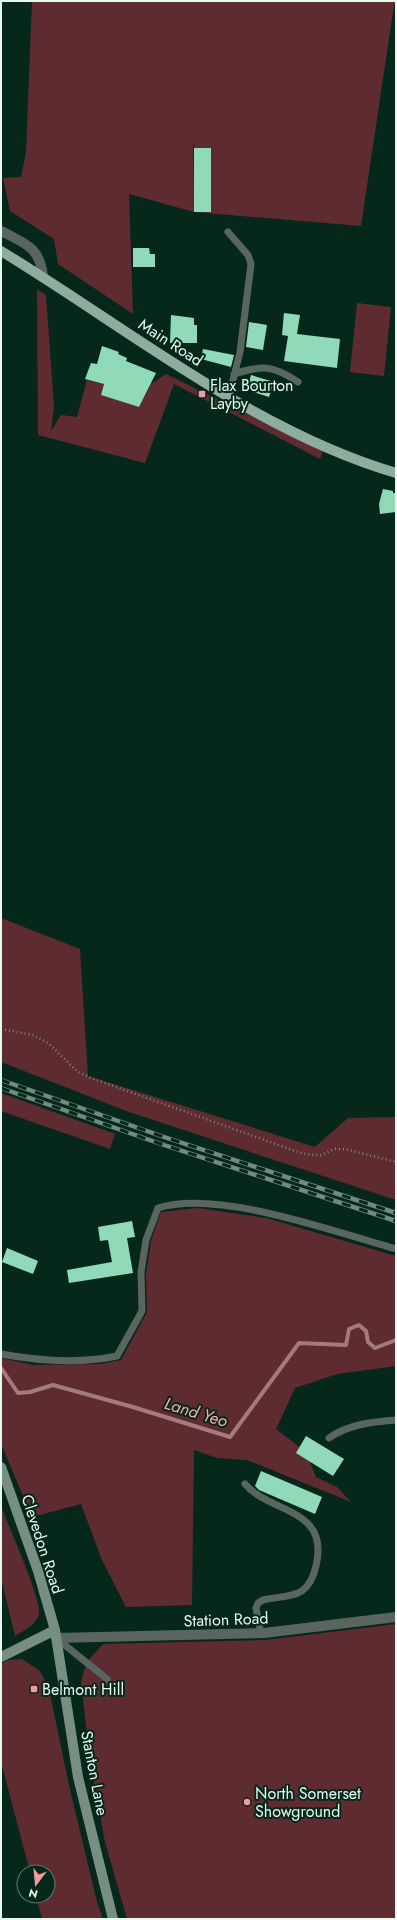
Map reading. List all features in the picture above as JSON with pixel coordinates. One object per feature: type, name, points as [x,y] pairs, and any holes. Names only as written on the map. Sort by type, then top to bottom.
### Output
[{"type":"main road","name":"Main Road","points":[[1,251],[229,396],[301,436],[367,464],[396,473]]},
{"type":"main road","name":"Clevedon Road","points":[[1,1467],[38,1571],[55,1634]]},
{"type":"main road","points":[[1,1657],[55,1634]]},
{"type":"main road","name":"Stanton Lane","points":[[55,1634],[78,1776],[113,1919]]},
{"type":"street","points":[[1,231],[37,253],[41,262],[43,277]]},
{"type":"street","name":"Station Road","points":[[55,1634],[261,1634],[396,1617]]},
{"type":"lane","points":[[228,232],[248,255],[251,264],[246,316],[229,396]]},
{"type":"lane","points":[[234,374],[262,366],[283,372],[298,382]]},
{"type":"lane","points":[[1,1354],[34,1360],[100,1360],[117,1356],[142,1311],[142,1272],[146,1240],[158,1208],[171,1204],[196,1202],[268,1213],[396,1249]]},
{"type":"lane","points":[[329,1438],[340,1430],[369,1422],[396,1420]]},
{"type":"lane","points":[[245,1484],[258,1495],[288,1508],[305,1520],[316,1537],[318,1552],[316,1566],[305,1589],[300,1594],[262,1600],[258,1603],[256,1608],[261,1634]]},
{"type":"lane","points":[[55,1634],[107,1678]]},
{"type":"path","points":[[1,1029],[33,1035],[48,1043],[78,1072],[91,1078],[298,1152],[310,1155],[321,1155],[334,1148],[345,1149],[396,1162]]},
{"type":"shaded area","points":[[32,1],[396,1],[396,5],[394,5],[361,226],[194,212],[129,194],[133,314],[58,264],[54,239],[10,211],[3,178],[21,177],[26,152]],"holes":[[[193,140],[194,148],[211,148],[211,212],[194,211]]]},
{"type":"shaded area","points":[[37,289],[46,295],[54,407],[51,431],[61,415],[77,417],[87,380],[104,384],[101,395],[139,407],[151,384],[166,374],[323,451],[320,459],[174,384],[145,463],[38,435]]},
{"type":"shaded area","points":[[357,303],[391,307],[384,376],[350,372]]},
{"type":"shaded area","points":[[1,918],[80,949],[88,1076],[315,1147],[348,1118],[396,1117],[396,1200],[129,1112],[1,1062]]},
{"type":"shaded area","points":[[1,1093],[115,1134],[110,1149],[1,1111]]},
{"type":"shaded area","points":[[198,1208],[266,1218],[396,1256],[396,1366],[337,1374],[295,1388],[276,1429],[306,1452],[316,1477],[337,1487],[351,1502],[247,1460],[217,1458],[194,1450],[192,1605],[126,1607],[102,1560],[81,1504],[32,1517],[1,1444],[1,1358],[33,1365],[100,1364],[121,1360],[147,1312],[146,1274],[151,1241],[161,1212]]},
{"type":"shaded area","points":[[1,1506],[30,1578],[39,1613],[36,1621],[30,1627],[15,1636],[1,1578]]},
{"type":"shaded area","name":"North Somerset Showground","points":[[396,1624],[396,1919],[127,1919],[105,1842],[90,1761],[81,1682],[86,1663],[103,1644],[265,1640]]},
{"type":"shaded area","points":[[22,1659],[40,1671],[49,1689],[69,1785],[97,1902],[103,1919],[42,1919],[38,1904],[56,1904],[56,1864],[28,1864],[1,1762],[1,1664],[8,1660]]},
{"type":"building","points":[[194,148],[211,148],[211,212],[194,212]]},
{"type":"building","points":[[133,248],[149,248],[150,254],[155,254],[155,267],[133,267]]},
{"type":"building","points":[[284,313],[300,315],[297,334],[340,339],[337,368],[284,361],[288,336],[282,335]]},
{"type":"building","points":[[171,315],[194,318],[194,325],[197,325],[197,343],[170,343]]},
{"type":"building","points":[[249,322],[267,325],[263,350],[246,347]]},
{"type":"building","points":[[102,346],[119,352],[118,354],[127,358],[126,361],[156,373],[139,407],[101,395],[104,384],[85,379],[91,363],[97,364]]},
{"type":"building","points":[[203,349],[234,355],[231,367],[201,359]]},
{"type":"building","points":[[251,375],[274,382],[269,397],[247,390]]},
{"type":"building","points":[[383,489],[396,493],[396,512],[380,514],[379,504]]},
{"type":"building","points":[[132,1221],[135,1237],[127,1238],[133,1273],[69,1283],[67,1270],[112,1262],[108,1240],[100,1241],[98,1227]]},
{"type":"building","points":[[7,1248],[38,1261],[33,1274],[2,1262]]},
{"type":"building","points":[[306,1436],[344,1459],[333,1476],[296,1453]]},
{"type":"building","points":[[261,1471],[322,1497],[315,1514],[259,1490],[255,1486]]},
{"type":"waterway","name":"Land Yeo","points":[[1,1368],[18,1393],[30,1392],[53,1385],[133,1407],[230,1437],[299,1343],[346,1345],[349,1329],[359,1325],[366,1331],[368,1342],[375,1348],[396,1340]]},
{"type":"railway","points":[[1,1080],[164,1137],[396,1213]]},
{"type":"railway","points":[[1,1088],[161,1144],[396,1221]]},
{"type":"place","name":"Flax Bourton Layby","points":[[202,394]]},
{"type":"place","name":"Belmont Hill","points":[[34,1689]]},
{"type":"place","name":"North Somerset Showground","points":[[247,1802]]}]
